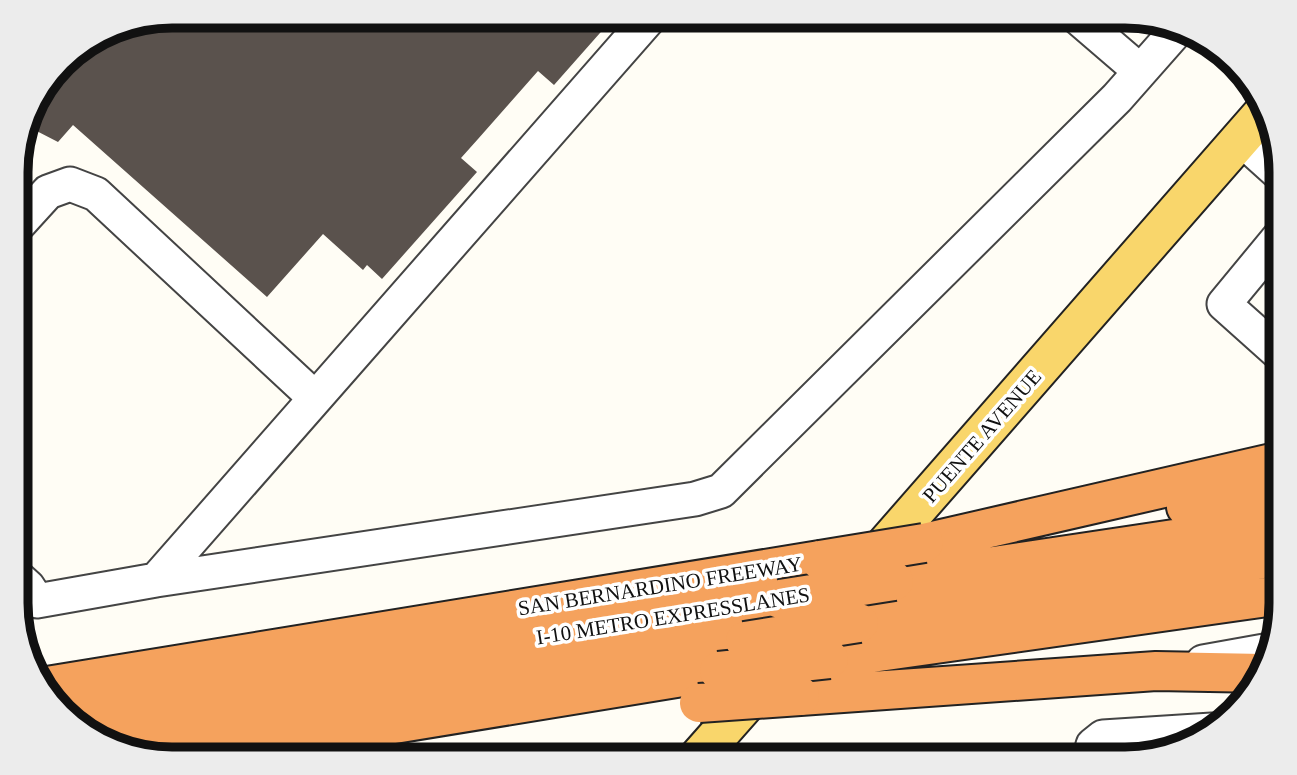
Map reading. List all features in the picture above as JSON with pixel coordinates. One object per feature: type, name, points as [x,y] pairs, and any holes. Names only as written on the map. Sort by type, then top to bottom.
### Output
[{"type":"highway","points":[[924,543],[1269,464]]},
{"type":"highway","name":"SAN BERNARDINO FREEWAY","points":[[53,685],[924,543],[1269,496]]},
{"type":"highway","name":"I-10 METRO EXPRESSLANES","points":[[76,710],[1269,525]]},
{"type":"highway","name":"I-10 METRO EXPRESSLANES","points":[[120,737],[1269,558]]},
{"type":"highway","points":[[257,747],[564,699],[719,671],[829,659],[1269,597]]},
{"type":"highway","points":[[564,699],[699,703],[1156,671],[1251,673]]},
{"type":"main road","name":"PUENTE AVENUE","points":[[708,747],[1252,125]]},
{"type":"lane","points":[[156,579],[640,28]]},
{"type":"lane","points":[[1090,28],[1140,71]]},
{"type":"lane","points":[[28,586],[37,601],[156,579],[695,499],[721,491],[1140,71],[1171,36]]},
{"type":"lane","points":[[1252,125],[1267,151]]},
{"type":"lane","points":[[28,214],[48,192],[70,184],[96,194],[315,398]]},
{"type":"lane","points":[[1269,249],[1224,304],[1269,344]]},
{"type":"lane","points":[[1156,671],[1260,652]]},
{"type":"lane","points":[[1102,747],[1182,735]]},
{"type":"building","points":[[604,28],[554,85],[538,71],[461,158],[477,172],[382,279],[367,265],[363,270],[323,234],[267,297],[73,125],[58,142],[35,130],[47,100],[58,84],[77,64],[100,47],[153,29]]}]
